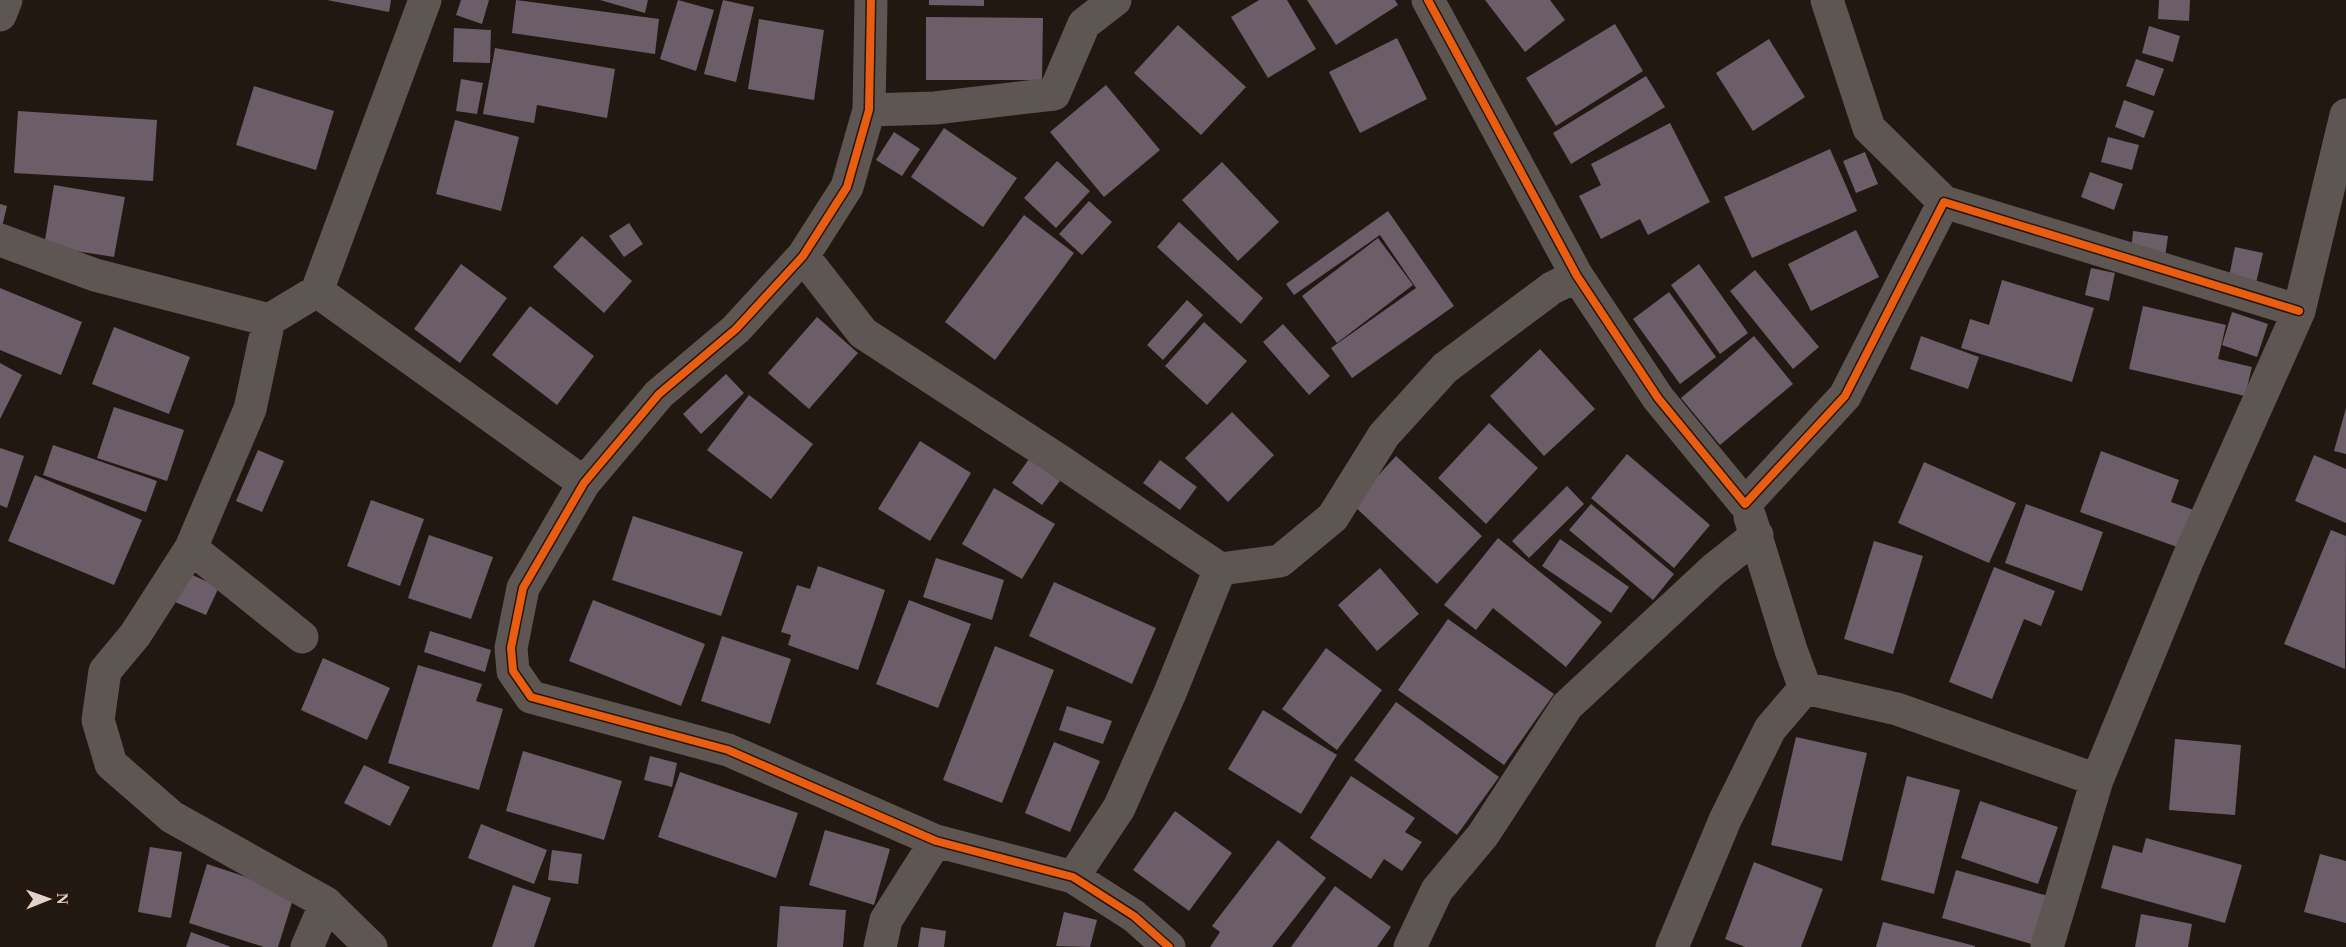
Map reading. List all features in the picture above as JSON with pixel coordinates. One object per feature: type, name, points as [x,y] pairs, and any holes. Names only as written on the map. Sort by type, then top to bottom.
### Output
[{"type":"street","points":[[0,15],[6,0]]},
{"type":"street","points":[[0,240],[95,275],[269,320],[317,291],[424,0]]},
{"type":"street","points":[[872,0],[869,110],[847,187],[803,256],[736,329],[659,394],[584,483],[523,588],[511,648],[513,671],[531,697],[728,750],[936,841],[1073,877],[1134,915],[1169,947]]},
{"type":"street","points":[[869,110],[935,108],[1054,94],[1084,24],[1115,0]]},
{"type":"street","points":[[1428,0],[1577,276],[1658,398],[1745,504],[1805,688]]},
{"type":"street","points":[[1827,0],[1869,128],[1944,201],[2299,311]]},
{"type":"street","points":[[2047,947],[2097,780],[2188,559],[2299,311],[2346,115]]},
{"type":"street","points":[[1745,504],[1845,396],[1944,201]]},
{"type":"street","points":[[803,256],[863,333],[1060,461],[1220,569],[1280,561],[1333,517],[1384,435],[1445,368],[1552,288],[1577,276]]},
{"type":"street","points":[[317,291],[584,483]]},
{"type":"street","points":[[269,320],[250,409],[191,548],[135,635],[105,671],[98,720],[111,764],[172,817],[326,903],[371,947]]},
{"type":"street","points":[[1410,947],[1437,890],[1483,835],[1567,706],[1713,570],[1757,535]]},
{"type":"street","points":[[191,548],[302,637]]},
{"type":"street","points":[[1073,877],[1119,808],[1170,693],[1220,569]]},
{"type":"street","points":[[1805,688],[1897,709],[2097,780]]},
{"type":"street","points":[[1672,947],[1725,820],[1770,729],[1805,688]]},
{"type":"street","points":[[880,947],[886,920],[936,841]]},
{"type":"street","points":[[307,947],[326,903]]},
{"type":"building","points":[[327,0],[391,0],[389,12]]},
{"type":"building","points":[[461,0],[489,0],[482,24],[456,15]]},
{"type":"building","points":[[516,0],[659,19],[655,54],[512,33]]},
{"type":"building","points":[[600,0],[648,0],[645,13]]},
{"type":"building","points":[[678,0],[714,10],[696,71],[660,59]]},
{"type":"building","points":[[723,0],[754,7],[736,82],[704,74]]},
{"type":"building","points":[[929,0],[984,0],[984,6],[929,5]]},
{"type":"building","points":[[1259,0],[1287,0],[1316,49],[1268,78],[1231,17]]},
{"type":"building","points":[[1307,0],[1395,0],[1398,5],[1336,45]]},
{"type":"building","points":[[1485,0],[1550,0],[1565,20],[1525,52]]},
{"type":"building","points":[[2159,0],[2190,0],[2189,21],[2158,19]]},
{"type":"building","points":[[926,17],[1043,18],[1042,80],[926,80]]},
{"type":"building","points":[[759,19],[824,30],[814,100],[748,89]]},
{"type":"building","points":[[1615,24],[1643,71],[1556,126],[1526,78]]},
{"type":"building","points":[[1178,25],[1246,87],[1201,135],[1134,73]]},
{"type":"building","points":[[2149,26],[2180,36],[2173,62],[2142,53]]},
{"type":"building","points":[[454,28],[491,30],[490,63],[453,62]]},
{"type":"building","points":[[1397,38],[1427,99],[1360,133],[1329,72]]},
{"type":"building","points":[[1769,39],[1805,97],[1753,131],[1716,73]]},
{"type":"building","points":[[495,48],[615,69],[607,118],[537,105],[534,123],[483,114]]},
{"type":"building","points":[[2136,59],[2164,69],[2154,96],[2126,86]]},
{"type":"building","points":[[1646,76],[1665,107],[1571,164],[1553,133]]},
{"type":"building","points":[[461,79],[483,83],[477,114],[456,111]]},
{"type":"building","points":[[1106,85],[1160,150],[1104,197],[1050,132]]},
{"type":"building","points":[[254,86],[334,111],[316,170],[236,145]]},
{"type":"building","points":[[2124,100],[2154,111],[2144,138],[2115,127]]},
{"type":"building","points":[[18,111],[157,120],[153,181],[14,173]]},
{"type":"building","points":[[455,120],[519,137],[501,211],[436,194]]},
{"type":"building","points":[[1670,123],[1710,202],[1648,235],[1640,219],[1601,239],[1579,196],[1601,185],[1591,164]]},
{"type":"building","points":[[944,128],[1017,178],[983,227],[911,177]]},
{"type":"building","points":[[894,132],[920,149],[902,176],[876,160]]},
{"type":"building","points":[[2108,137],[2139,145],[2132,170],[2101,162]]},
{"type":"building","points":[[1830,149],[1857,211],[1752,258],[1724,197]]},
{"type":"building","points":[[1865,152],[1878,184],[1856,193],[1843,161]]},
{"type":"building","points":[[1057,161],[1090,191],[1056,228],[1024,198]]},
{"type":"building","points":[[1222,162],[1279,222],[1238,261],[1182,200]]},
{"type":"building","points":[[2090,172],[2123,184],[2114,210],[2081,197]]},
{"type":"building","points":[[54,185],[125,197],[114,257],[44,246]]},
{"type":"building","points":[[1089,201],[1112,222],[1082,255],[1059,234]]},
{"type":"building","points":[[0,204],[7,206],[2,227],[0,226]]},
{"type":"building","points":[[1388,211],[1454,306],[1352,378],[1331,348],[1416,288],[1380,235],[1294,295],[1286,284]]},
{"type":"building","points":[[1024,215],[1074,253],[995,360],[945,322]]},
{"type":"building","points":[[1179,222],[1263,298],[1241,324],[1157,247]]},
{"type":"building","points":[[629,223],[643,244],[624,257],[609,236]]},
{"type":"building","points":[[1856,230],[1879,277],[1811,311],[1788,264]]},
{"type":"building","points":[[2133,231],[2168,236],[2165,257],[2131,253]]},
{"type":"building","points":[[582,236],[632,281],[604,313],[553,267]]},
{"type":"building","points":[[1378,238],[1413,285],[1337,343],[1302,296]]},
{"type":"building","points":[[2235,247],[2263,253],[2256,283],[2229,277]]},
{"type":"building","points":[[461,264],[507,298],[460,363],[414,329]]},
{"type":"building","points":[[1699,264],[1748,333],[1720,354],[1671,285]]},
{"type":"building","points":[[2091,268],[2115,273],[2109,301],[2085,295]]},
{"type":"building","points":[[1755,270],[1819,347],[1793,369],[1730,291]]},
{"type":"building","points":[[2002,280],[2094,308],[2072,382],[1961,348],[1970,319],[1989,325]]},
{"type":"building","points":[[0,288],[82,322],[61,375],[0,350]]},
{"type":"building","points":[[1669,292],[1716,357],[1680,384],[1633,319]]},
{"type":"building","points":[[1187,300],[1203,315],[1163,360],[1147,345]]},
{"type":"building","points":[[530,306],[594,356],[557,405],[492,355]]},
{"type":"building","points":[[2143,306],[2226,325],[2218,359],[2252,367],[2245,396],[2129,369]]},
{"type":"building","points":[[2232,312],[2268,324],[2257,357],[2222,345]]},
{"type":"building","points":[[817,317],[858,353],[809,409],[768,373]]},
{"type":"building","points":[[1204,322],[1247,361],[1207,405],[1165,366]]},
{"type":"building","points":[[1283,324],[1330,376],[1309,395],[1263,342]]},
{"type":"building","points":[[114,327],[190,357],[169,414],[92,384]]},
{"type":"building","points":[[1754,336],[1793,384],[1720,445],[1681,398]]},
{"type":"building","points":[[1921,336],[1979,357],[1968,389],[1910,369]]},
{"type":"building","points":[[1540,349],[1595,409],[1544,456],[1490,396]]},
{"type":"building","points":[[0,363],[22,375],[0,419]]},
{"type":"building","points":[[726,374],[744,393],[701,434],[683,414]]},
{"type":"building","points":[[749,395],[813,444],[771,499],[707,450]]},
{"type":"building","points":[[114,407],[184,430],[167,481],[97,458]]},
{"type":"building","points":[[2346,408],[2346,454],[2334,451]]},
{"type":"building","points":[[1232,412],[1274,455],[1228,502],[1185,458]]},
{"type":"building","points":[[1489,423],[1538,468],[1486,524],[1438,478]]},
{"type":"building","points":[[920,441],[971,473],[930,541],[878,509]]},
{"type":"building","points":[[53,445],[157,481],[146,512],[43,475]]},
{"type":"building","points":[[0,448],[24,456],[7,508],[0,505]]},
{"type":"building","points":[[258,450],[284,461],[262,512],[236,501]]},
{"type":"building","points":[[2101,451],[2179,480],[2171,502],[2205,514],[2191,552],[2080,512]]},
{"type":"building","points":[[1627,454],[1710,525],[1674,568],[1591,498]]},
{"type":"building","points":[[2314,455],[2346,469],[2346,523],[2295,501]]},
{"type":"building","points":[[1396,456],[1482,536],[1437,584],[1352,504]]},
{"type":"building","points":[[1029,459],[1060,481],[1042,505],[1012,483]]},
{"type":"building","points":[[1160,460],[1197,487],[1180,510],[1143,483]]},
{"type":"building","points":[[1924,462],[2016,503],[1989,563],[1898,523]]},
{"type":"building","points":[[35,475],[142,520],[114,585],[8,541]]},
{"type":"building","points":[[1567,486],[1584,504],[1529,558],[1512,541]]},
{"type":"building","points":[[994,488],[1055,524],[1022,579],[962,544]]},
{"type":"building","points":[[371,500],[424,519],[400,586],[347,566]]},
{"type":"building","points":[[1591,504],[1674,574],[1653,600],[1569,530]]},
{"type":"building","points":[[2026,504],[2103,532],[2082,591],[2005,563]]},
{"type":"building","points":[[633,516],[743,552],[721,616],[612,580]]},
{"type":"building","points":[[2331,530],[2346,536],[2345,669],[2284,644]]},
{"type":"building","points":[[429,535],[493,557],[471,619],[408,598]]},
{"type":"building","points":[[1498,538],[1602,622],[1566,667],[1493,608],[1476,630],[1444,605]]},
{"type":"building","points":[[1560,539],[1629,587],[1611,613],[1542,566]]},
{"type":"building","points":[[1874,541],[1923,556],[1893,654],[1844,639]]},
{"type":"building","points":[[936,558],[1004,580],[992,620],[923,597]]},
{"type":"building","points":[[818,566],[885,590],[858,670],[788,645],[791,635],[781,632],[797,585],[810,589]]},
{"type":"building","points":[[1994,567],[2055,591],[2041,626],[2024,619],[1992,699],[1949,682]]},
{"type":"building","points":[[1380,568],[1419,614],[1377,651],[1338,605]]},
{"type":"building","points":[[188,573],[219,587],[206,615],[175,602]]},
{"type":"building","points":[[1054,582],[1156,628],[1132,684],[1029,636]]},
{"type":"building","points":[[593,600],[705,644],[681,706],[569,661]]},
{"type":"building","points":[[909,600],[971,624],[938,708],[876,684]]},
{"type":"building","points":[[1448,619],[1554,694],[1504,765],[1398,690]]},
{"type":"building","points":[[430,631],[491,650],[485,672],[424,652]]},
{"type":"building","points":[[722,636],[791,659],[770,724],[701,701]]},
{"type":"building","points":[[995,646],[1054,670],[1002,803],[943,780]]},
{"type":"building","points":[[1326,648],[1382,690],[1337,750],[1282,709]]},
{"type":"building","points":[[323,658],[390,688],[367,740],[301,710]]},
{"type":"building","points":[[418,665],[482,684],[476,701],[503,709],[479,790],[388,763]]},
{"type":"building","points":[[1396,702],[1499,777],[1457,835],[1354,760]]},
{"type":"building","points":[[1067,706],[1112,721],[1103,744],[1059,730]]},
{"type":"building","points":[[1263,710],[1337,755],[1301,814],[1228,769]]},
{"type":"building","points":[[1796,737],[1867,753],[1842,861],[1771,845]]},
{"type":"building","points":[[2175,739],[2241,745],[2235,815],[2169,810]]},
{"type":"building","points":[[1054,742],[1100,761],[1070,832],[1025,813]]},
{"type":"building","points":[[523,751],[622,781],[604,840],[506,811]]},
{"type":"building","points":[[650,756],[677,763],[672,787],[644,780]]},
{"type":"building","points":[[364,765],[410,787],[390,826],[344,803]]},
{"type":"building","points":[[680,772],[798,813],[776,878],[658,837]]},
{"type":"building","points":[[1351,776],[1415,818],[1405,832],[1422,842],[1402,871],[1384,859],[1371,879],[1310,838]]},
{"type":"building","points":[[1907,776],[1960,790],[1934,894],[1881,880]]},
{"type":"building","points":[[1980,801],[2058,827],[2038,884],[1961,858]]},
{"type":"building","points":[[1175,811],[1232,853],[1189,911],[1133,870]]},
{"type":"building","points":[[481,824],[547,850],[534,884],[468,858]]},
{"type":"building","points":[[825,830],[890,849],[874,905],[809,885]]},
{"type":"building","points":[[2146,838],[2242,865],[2225,923],[2101,888],[2113,845],[2142,853]]},
{"type":"building","points":[[1278,840],[1326,878],[1272,947],[1210,947],[1220,932],[1212,926]]},
{"type":"building","points":[[150,847],[182,852],[171,918],[138,912]]},
{"type":"building","points":[[552,850],[582,854],[578,884],[548,880]]},
{"type":"building","points":[[2320,854],[2346,861],[2346,923],[2304,912]]},
{"type":"building","points":[[1754,862],[1823,889],[1801,947],[1745,947],[1725,939]]},
{"type":"building","points":[[207,864],[295,893],[278,947],[264,947],[189,923]]},
{"type":"building","points":[[1956,870],[2052,897],[2038,946],[1942,918]]},
{"type":"building","points":[[513,885],[551,898],[534,947],[492,947]]},
{"type":"building","points":[[1335,886],[1391,927],[1377,947],[1291,947]]},
{"type":"building","points":[[780,906],[846,910],[843,947],[777,947]]},
{"type":"building","points":[[1064,912],[1097,920],[1090,947],[1056,946]]},
{"type":"building","points":[[2141,914],[2192,924],[2188,947],[2135,947]]},
{"type":"building","points":[[1883,922],[1975,946],[1975,947],[1876,947]]},
{"type":"building","points":[[921,927],[946,931],[944,947],[918,947]]},
{"type":"building","points":[[191,932],[231,947],[186,947]]},
{"type":"cycle path","points":[[871,0],[869,110],[847,187],[803,256],[736,329],[659,394],[584,483],[523,588],[511,648],[513,671],[531,697],[728,750],[936,841],[1073,877],[1134,916],[1169,947]]},
{"type":"cycle path","points":[[1428,0],[1577,276],[1658,398],[1745,504],[1845,396],[1944,202],[2299,311]]}]
